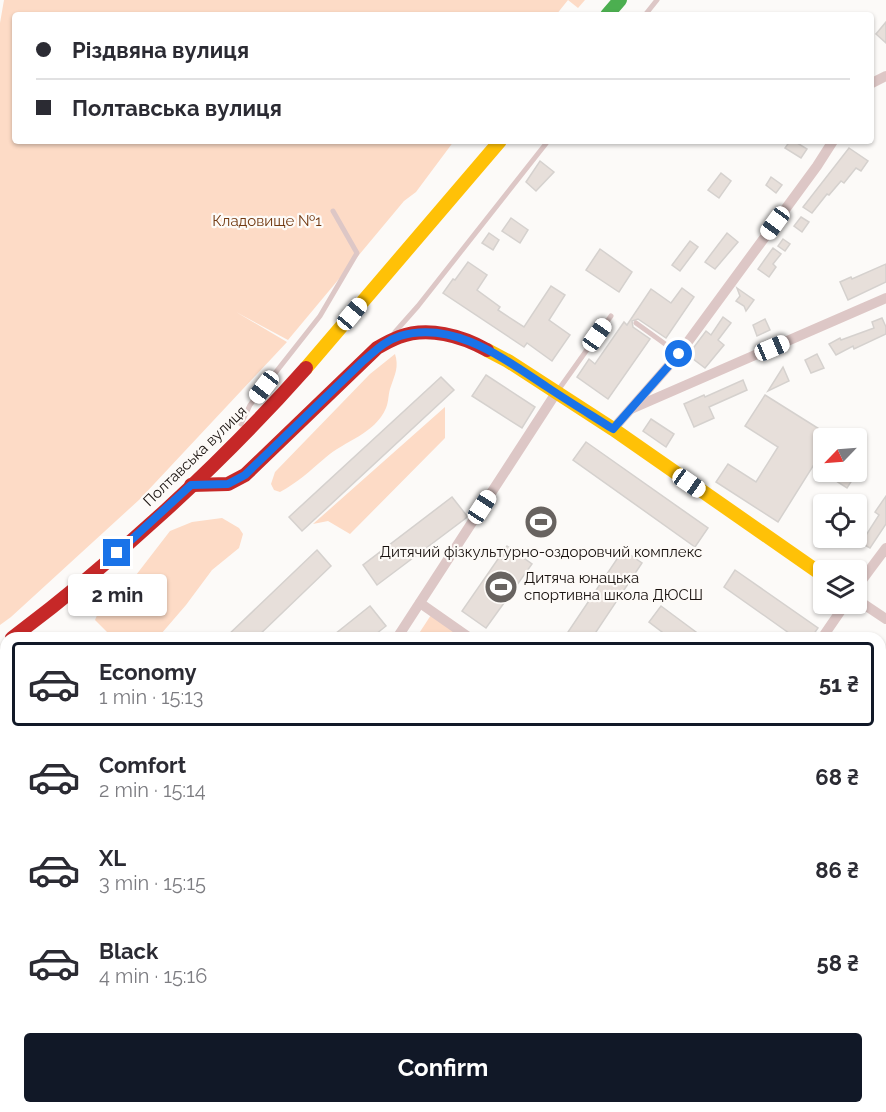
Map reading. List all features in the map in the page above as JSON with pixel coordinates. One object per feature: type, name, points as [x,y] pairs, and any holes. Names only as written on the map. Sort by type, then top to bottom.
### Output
[{"type":"main road","points":[[610,12],[620,0]]},
{"type":"main road","name":"Полтавська вулиця","points":[[20,632],[101,567],[232,445],[308,366],[497,144]]},
{"type":"main road","points":[[191,485],[228,484],[245,475],[362,362],[387,342],[409,334],[431,332],[454,335],[471,341],[508,361],[613,429],[813,568]]},
{"type":"street","points":[[613,429],[679,354],[831,144]]},
{"type":"street","points":[[628,411],[886,298]]},
{"type":"street","points":[[401,632],[556,393]]},
{"type":"street","points":[[867,573],[886,548]]},
{"type":"street","points":[[420,603],[461,632]]},
{"type":"street","points":[[867,606],[886,619]]},
{"type":"street","points":[[826,632],[838,614]]},
{"type":"lane","points":[[647,12],[657,0]]},
{"type":"lane","points":[[387,342],[546,144]]},
{"type":"lane","points":[[232,445],[250,405],[320,316],[357,253],[333,211]]},
{"type":"lane","points":[[556,393],[611,316]]},
{"type":"lane","points":[[636,324],[679,354]]},
{"type":"green space","name":"Кладовище №1","points":[[4,0],[568,0],[558,12],[12,12],[12,144],[452,144],[416,192],[404,201],[288,340],[236,312],[287,342],[140,499],[0,625],[0,23]]},
{"type":"green space","points":[[568,0],[585,0],[578,8]]},
{"type":"green space","points":[[395,354],[396,370],[387,405],[381,417],[367,431],[333,452],[292,485],[280,492],[274,490],[271,484],[275,472],[370,374]]},
{"type":"green space","points":[[445,407],[445,438],[350,534],[328,521],[313,524]]},
{"type":"green space","points":[[222,518],[239,528],[243,534],[239,548],[212,570],[163,632],[107,632],[95,620],[101,606],[133,579],[170,531],[192,522]]},
{"type":"green space","points":[[431,615],[456,632],[420,632]]},
{"type":"building","points":[[886,22],[886,43],[876,34]]},
{"type":"building","points":[[788,144],[799,144],[807,149],[801,158],[785,148]]},
{"type":"building","points":[[849,148],[868,161],[861,171],[856,168],[844,183],[841,181],[829,195],[827,194],[812,213],[803,207]]},
{"type":"building","points":[[540,161],[554,172],[536,191],[526,182]]},
{"type":"building","points":[[721,173],[731,181],[719,198],[708,190]]},
{"type":"building","points":[[771,177],[782,185],[776,193],[766,185]]},
{"type":"building","points":[[801,217],[809,222],[802,232],[794,226]]},
{"type":"building","points":[[511,218],[528,230],[520,243],[502,231]]},
{"type":"building","points":[[489,233],[499,240],[493,250],[482,243]]},
{"type":"building","points":[[727,233],[738,242],[715,269],[705,262]]},
{"type":"building","points":[[783,239],[790,244],[785,251],[778,246]]},
{"type":"building","points":[[690,241],[698,247],[680,271],[672,265]]},
{"type":"building","points":[[773,248],[781,254],[773,264],[776,267],[769,277],[758,269]]},
{"type":"building","points":[[600,249],[632,272],[619,292],[586,270]]},
{"type":"building","points":[[468,262],[487,275],[477,290],[500,307],[498,310],[524,327],[551,286],[565,295],[549,320],[570,335],[552,361],[527,343],[524,347],[443,293]]},
{"type":"building","points":[[886,264],[886,282],[848,300],[840,282]]},
{"type":"building","points":[[682,288],[694,297],[666,338],[638,319],[632,321],[633,327],[650,339],[608,399],[577,377],[589,359],[595,364],[624,322],[627,325],[651,289],[671,303]]},
{"type":"building","points":[[737,288],[754,300],[746,311],[744,306],[736,301],[740,296]]},
{"type":"building","points":[[723,317],[731,323],[718,340],[724,345],[705,368],[688,355],[706,331],[711,335]]},
{"type":"building","points":[[882,318],[886,334],[836,355],[829,344],[840,338],[841,340],[874,328],[872,322]]},
{"type":"building","points":[[765,319],[770,330],[757,336],[753,325]]},
{"type":"building","points":[[817,354],[824,368],[811,373],[805,360]]},
{"type":"building","points":[[783,367],[789,381],[768,391]]},
{"type":"building","points":[[486,375],[535,407],[522,428],[472,396]]},
{"type":"building","points":[[441,377],[454,390],[302,531],[289,517]]},
{"type":"building","points":[[743,380],[747,390],[709,407],[714,418],[694,427],[684,404]]},
{"type":"building","points":[[765,395],[818,428],[813,428],[813,466],[778,522],[716,482],[728,464],[756,482],[778,447],[745,426]]},
{"type":"building","points":[[651,419],[674,434],[666,447],[643,431]]},
{"type":"building","points":[[586,442],[708,528],[695,547],[573,460]]},
{"type":"building","points":[[838,482],[851,482],[847,488]]},
{"type":"building","points":[[886,496],[886,524],[870,548],[867,546],[867,534],[879,515],[875,512]]},
{"type":"building","points":[[452,497],[467,516],[466,518],[377,585],[363,565]]},
{"type":"building","points":[[507,546],[532,564],[486,628],[462,611]]},
{"type":"building","points":[[317,550],[331,566],[262,632],[231,632]]},
{"type":"building","points":[[623,550],[642,563],[596,632],[568,632]]},
{"type":"building","points":[[735,570],[818,628],[815,632],[788,632],[724,587]]},
{"type":"building","points":[[370,606],[386,626],[378,632],[338,632]]},
{"type":"building","points":[[661,606],[696,632],[662,632],[649,622]]},
{"type":"traffic: fast","points":[[610,12],[620,0]]},
{"type":"traffic: slow","points":[[306,368],[497,144]]},
{"type":"traffic: slow","points":[[487,350],[508,361],[613,429],[813,568]]},
{"type":"traffic: jam","points":[[191,485],[228,484],[245,475],[377,348],[393,339],[421,332],[444,334],[487,350]]},
{"type":"traffic: jam","points":[[20,632],[90,577],[166,510],[238,440],[306,368]]},
{"type":"place","name":"Дитячий фізкультурно-оздоровчий комплекс","points":[[541,522]]},
{"type":"place","name":"Дитяча юнацька спортивна школа ДЮСШ","points":[[501,587]]},
{"type":"route","points":[[117,553],[191,485],[228,484],[245,475],[377,348],[398,337],[431,332],[454,335],[471,341],[508,361],[613,429],[679,354]]}]
